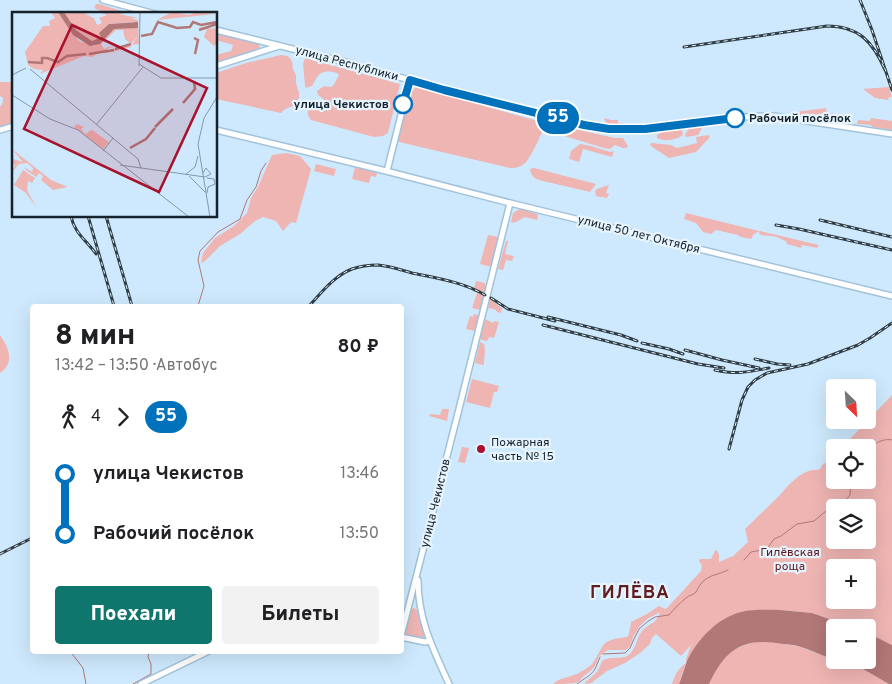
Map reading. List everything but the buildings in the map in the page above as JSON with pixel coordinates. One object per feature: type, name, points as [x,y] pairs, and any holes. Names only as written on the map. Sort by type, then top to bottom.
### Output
[{"type":"main road","points":[[103,0],[148,12]]},
{"type":"main road","name":"улица Республики","points":[[218,30],[444,90],[584,125],[609,129],[645,129],[774,116],[892,134]]},
{"type":"main road","points":[[258,40],[264,46],[264,49],[260,52]]},
{"type":"main road","points":[[218,65],[279,46]]},
{"type":"main road","points":[[387,171],[410,80]]},
{"type":"main road","name":"улица 50 лет Октября","points":[[218,130],[892,296]]},
{"type":"main road","name":"улица Чекистов","points":[[418,570],[510,203]]},
{"type":"main road","points":[[404,626],[418,570]]},
{"type":"main road","points":[[418,570],[419,605],[424,624],[429,641],[449,684]]},
{"type":"main road","points":[[410,604],[419,605]]},
{"type":"main road","points":[[404,638],[424,642],[429,641]]},
{"type":"main road","points":[[142,684],[202,654]]},
{"type":"green space","points":[[96,4],[99,4],[125,12],[108,12],[94,8]]},
{"type":"green space","points":[[218,34],[259,44],[260,48],[218,63],[218,54],[231,51],[233,45],[218,41]]},
{"type":"green space","points":[[281,55],[288,56],[292,61],[299,93],[296,105],[285,109],[281,113],[218,99],[218,72],[246,63]]},
{"type":"green space","points":[[305,58],[400,84],[388,133],[383,136],[374,137],[311,120],[308,116],[310,106],[316,103],[324,105],[327,103],[318,95],[317,91],[324,86],[333,86],[339,75],[332,72],[321,73],[312,86],[306,88],[303,64]]},
{"type":"green space","points":[[0,82],[12,82],[12,124],[0,127],[0,107],[3,98],[0,96]]},
{"type":"green space","points":[[416,87],[545,123],[544,127],[528,160],[514,168],[399,142],[397,139],[410,93]]},
{"type":"green space","points":[[889,87],[892,97],[889,97],[888,100],[875,98],[863,89]]},
{"type":"green space","points":[[826,108],[827,114],[833,113],[835,121],[794,114],[795,112]]},
{"type":"green space","points":[[604,118],[618,120],[618,123],[623,123],[626,126],[610,125]]},
{"type":"green space","points":[[871,118],[892,121],[892,130],[857,124],[858,120],[870,121]]},
{"type":"green space","points":[[551,124],[615,138],[623,138],[628,146],[623,148],[615,145],[610,149],[604,148],[548,131],[547,129]]},
{"type":"green space","points":[[701,127],[698,135],[685,136],[689,129]]},
{"type":"green space","points":[[680,129],[683,135],[677,138],[667,140],[657,138],[657,135],[662,132]]},
{"type":"green space","points":[[708,135],[710,137],[696,152],[669,158],[650,144],[671,145],[677,148],[697,143],[696,137]]},
{"type":"green space","points":[[580,144],[610,152],[614,151],[612,157],[583,149],[579,162],[569,159],[571,151]]},
{"type":"green space","points":[[286,153],[300,156],[311,169],[296,223],[291,222],[283,231],[276,221],[263,217],[220,246],[201,263],[203,253],[215,238],[234,226],[247,213],[251,198],[272,155]]},
{"type":"green space","points":[[316,164],[336,169],[334,176],[314,171]]},
{"type":"green space","points":[[355,167],[377,173],[376,177],[371,176],[369,183],[352,179]]},
{"type":"green space","points":[[532,168],[596,184],[590,192],[543,181],[533,176],[530,170]]},
{"type":"green space","points":[[609,185],[606,193],[609,194],[607,198],[596,196],[595,191],[597,189]]},
{"type":"green space","points":[[520,209],[537,214],[537,220],[525,217],[514,223],[511,222],[513,213]]},
{"type":"green space","points":[[686,213],[760,231],[754,234],[751,239],[716,230],[711,234],[703,232],[696,223],[684,219]]},
{"type":"green space","points":[[760,231],[819,245],[817,248],[802,245],[801,248],[787,244],[786,241],[777,237],[759,234]]},
{"type":"green space","points":[[488,235],[499,237],[492,267],[480,264]]},
{"type":"green space","points":[[506,241],[508,241],[505,254],[514,256],[512,261],[506,260],[503,270],[498,269]]},
{"type":"green space","points":[[476,281],[485,283],[481,310],[472,308],[477,293],[473,291]]},
{"type":"green space","points":[[490,299],[502,308],[501,313],[490,308],[488,309]]},
{"type":"green space","points":[[474,314],[479,315],[475,331],[466,329],[470,316],[473,317]]},
{"type":"green space","points":[[485,319],[493,323],[494,321],[499,322],[494,338],[489,337],[485,341],[480,339]]},
{"type":"green space","points":[[0,335],[8,350],[9,360],[8,365],[0,373]]},
{"type":"green space","points":[[480,342],[485,346],[483,365],[475,363]]},
{"type":"green space","points":[[472,379],[499,386],[497,392],[494,392],[490,408],[466,402]]},
{"type":"green space","name":"Гилёвская роща","points":[[892,395],[892,645],[876,637],[876,619],[829,619],[812,613],[780,610],[740,613],[711,629],[700,640],[686,663],[691,645],[681,656],[656,634],[650,644],[640,653],[625,663],[607,671],[591,683],[584,684],[596,672],[602,661],[622,658],[631,653],[642,631],[655,621],[660,612],[647,619],[639,627],[630,646],[626,650],[608,650],[599,656],[594,668],[578,682],[553,684],[589,667],[608,641],[627,637],[631,622],[659,606],[667,608],[701,571],[700,559],[711,559],[717,550],[719,562],[733,556],[748,542],[745,529],[798,477],[812,470],[820,469],[826,462],[826,489],[876,489],[876,439],[850,439],[860,429],[876,429],[876,412]]},
{"type":"green space","points":[[442,409],[449,409],[447,421],[429,416],[430,414],[440,415]]},
{"type":"green space","points":[[462,447],[469,448],[465,463],[458,462]]},
{"type":"green space","points":[[414,608],[417,610],[424,633],[424,637],[421,639],[408,637],[405,633],[410,609]]},
{"type":"green space","points":[[760,641],[798,646],[826,657],[826,669],[863,669],[889,684],[709,684],[728,655],[734,650]]},
{"type":"green space","points":[[686,663],[679,684],[672,684],[677,672]]},
{"type":"shaded area","points":[[756,610],[812,613],[829,619],[826,619],[826,656],[796,646],[757,642],[738,648],[730,654],[715,672],[709,684],[679,684],[691,653],[709,631],[732,615]]},
{"type":"shaded area","points":[[876,637],[892,645],[892,684],[863,669],[876,669]]},
{"type":"waterway","points":[[199,304],[204,286],[198,260],[200,251],[218,232],[240,219],[247,200],[256,187],[261,171],[266,163]]},
{"type":"waterway","points":[[876,444],[885,440],[892,440]]},
{"type":"waterway","points":[[744,560],[751,552],[762,550],[769,546],[774,539],[797,524],[814,521],[831,507],[844,502],[850,495],[850,489]]},
{"type":"waterway","points":[[603,654],[625,653],[630,648],[639,629],[647,622],[655,617],[669,615],[686,598],[695,593],[704,581],[711,576],[728,570]]},
{"type":"waterway","points":[[72,654],[83,668],[86,684]]},
{"type":"waterway","points":[[133,684],[151,674],[148,654]]},
{"type":"waterway","points":[[577,684],[589,676],[596,668],[600,657]]},
{"type":"railway","points":[[860,0],[892,90]]},
{"type":"railway","points":[[684,47],[827,26],[838,27],[848,29],[864,38],[875,51],[885,70]]},
{"type":"railway","points":[[72,218],[78,232],[96,254]]},
{"type":"railway","points":[[89,218],[113,304]]},
{"type":"railway","points":[[107,218],[131,304]]},
{"type":"railway","points":[[820,220],[892,237]]},
{"type":"railway","points":[[776,225],[892,250]]},
{"type":"railway","points":[[311,304],[329,285],[346,272],[371,265],[387,266],[449,281],[485,295]]},
{"type":"railway","points":[[491,298],[508,309],[555,321]]},
{"type":"railway","points":[[548,317],[621,335],[637,341]]},
{"type":"railway","points":[[729,449],[742,400],[748,387],[755,380],[767,373],[808,364],[858,345],[892,323]]},
{"type":"railway","points":[[543,325],[698,364],[724,368]]},
{"type":"railway","points":[[642,343],[683,354]]},
{"type":"railway","points":[[685,350],[759,368]]},
{"type":"railway","points":[[755,359],[790,365]]},
{"type":"railway","points":[[715,370],[736,373],[769,368]]},
{"type":"railway","points":[[0,554],[30,539]]},
{"type":"bus line","name":"55","points":[[403,104],[410,80],[584,125],[609,129],[645,129],[735,118]]},
{"type":"place","name":"улица Чекистов","points":[[403,104]]},
{"type":"place","name":"Рабочий посёлок","points":[[735,118]]},
{"type":"place","name":"Пожарная часть № 15","points":[[481,449]]},
{"type":"district","name":"ГИЛЁВА","points":[[630,592]]}]
